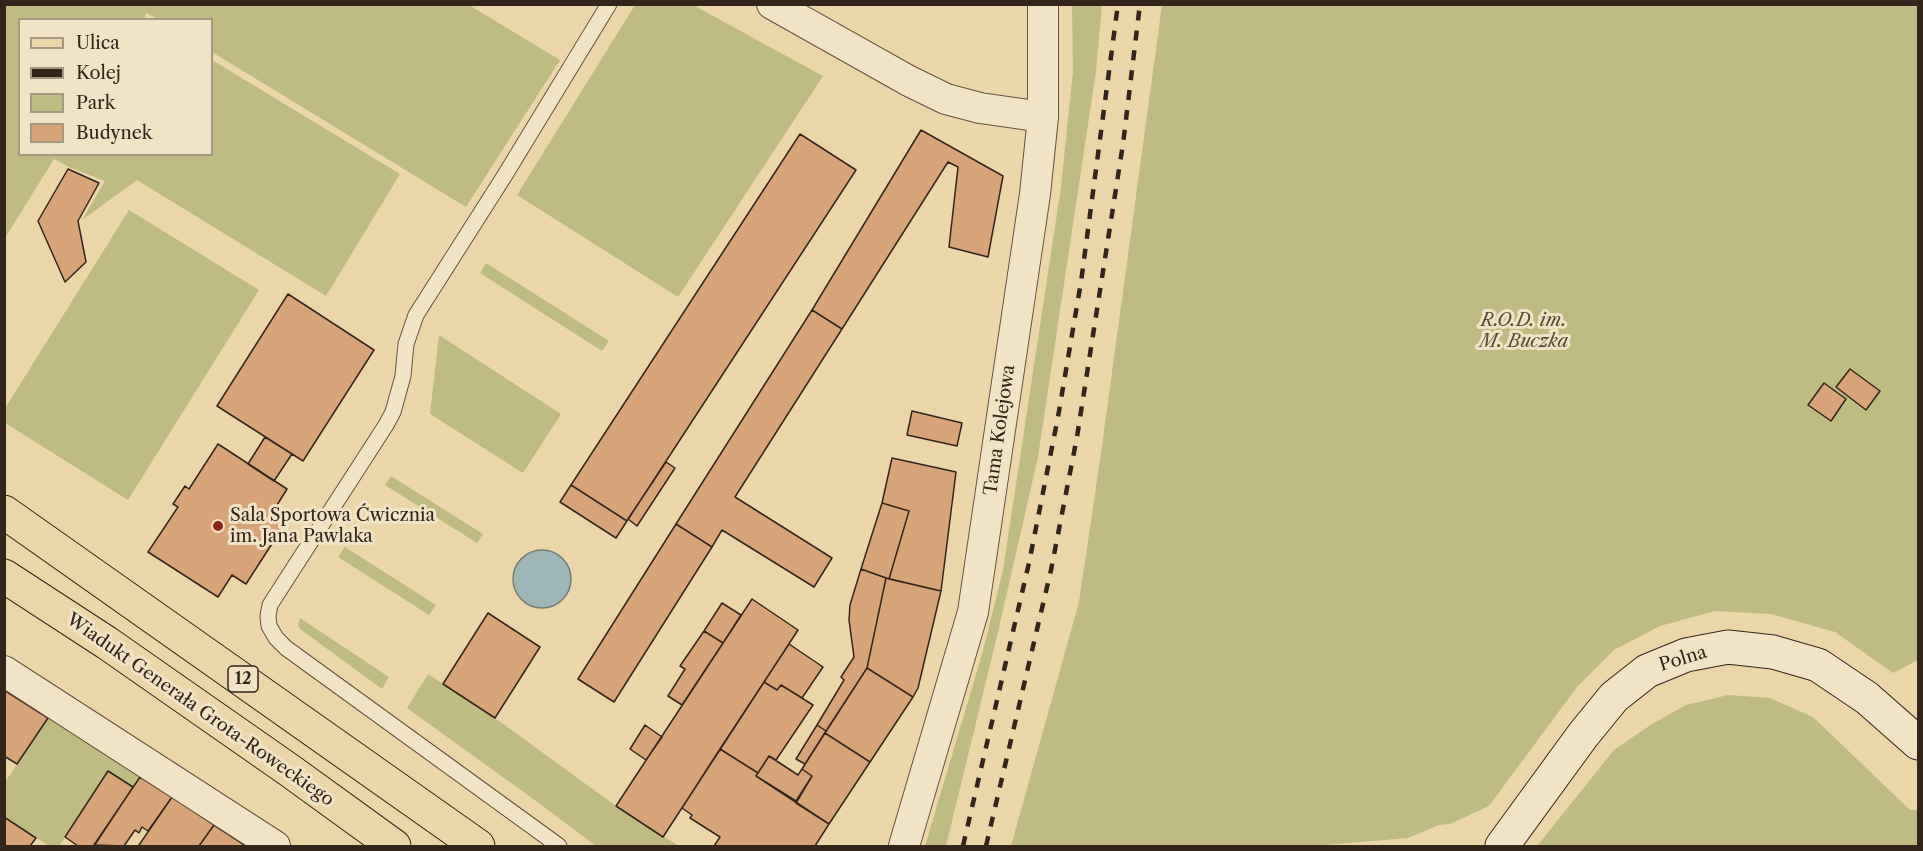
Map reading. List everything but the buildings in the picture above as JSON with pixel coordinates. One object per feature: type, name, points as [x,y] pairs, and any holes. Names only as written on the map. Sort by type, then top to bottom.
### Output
[{"type":"main road","name":"12","points":[[4,512],[478,846]]},
{"type":"main road","name":"Wiadukt Generała Grota-Roweckiego","points":[[4,576],[107,643],[394,846]]},
{"type":"street","points":[[772,4],[909,81],[946,99],[980,108],[1043,117]]},
{"type":"street","name":"Tama Kolejowa","points":[[904,846],[973,612],[1035,194],[1043,117],[1043,4]]},
{"type":"street","name":"Polna","points":[[1502,846],[1583,735],[1614,698],[1647,671],[1686,655],[1728,647],[1773,652],[1818,665],[1867,698],[1918,743]]},
{"type":"street","points":[[4,671],[275,846]]},
{"type":"lane","points":[[559,846],[286,648],[269,626],[268,616],[270,605],[276,594],[390,418],[399,396],[406,344],[416,315],[505,175],[609,4]]},
{"type":"green space","points":[[5,4],[469,5],[560,60],[466,207],[213,53],[213,18],[156,18],[146,13],[144,18],[18,18],[18,156],[213,156],[213,61],[400,174],[326,296],[137,180],[82,220],[105,181],[54,159],[5,238]]},
{"type":"green space","points":[[635,5],[693,5],[823,76],[678,297],[517,195]]},
{"type":"green space","points":[[1072,5],[1102,5],[1096,71],[1038,457],[946,846],[925,846],[983,651],[1003,570],[1061,187],[1073,71]]},
{"type":"green space","name":"R.O.D. im. M. Buczka","points":[[1162,5],[1918,5],[1918,660],[1893,673],[1835,632],[1771,614],[1715,611],[1660,626],[1614,650],[1577,687],[1489,806],[1450,824],[1439,825],[1408,838],[1314,846],[1011,846],[1079,602]]},
{"type":"green space","points":[[129,210],[259,290],[128,500],[5,423],[4,410]]},
{"type":"green space","points":[[486,263],[609,341],[602,351],[480,273]]},
{"type":"green space","points":[[439,335],[561,414],[523,473],[430,414]]},
{"type":"green space","points":[[391,476],[483,534],[477,543],[385,485]]},
{"type":"green space","points":[[345,547],[436,605],[429,615],[338,557]]},
{"type":"green space","points":[[300,618],[389,677],[382,689],[300,629],[298,625]]},
{"type":"green space","points":[[428,674],[495,718],[616,806],[679,846],[596,846],[407,708]]},
{"type":"green space","points":[[1728,695],[1770,698],[1813,717],[1910,810],[1918,810],[1918,846],[1537,846],[1614,750],[1652,724],[1686,705]]},
{"type":"green space","points":[[48,718],[140,777],[133,787],[108,771],[59,846],[49,846],[5,817],[5,782]]},
{"type":"water","points":[[542,550],[558,555],[566,563],[571,579],[566,595],[558,603],[542,608],[526,603],[518,595],[513,579],[518,563],[526,555]]},
{"type":"railway","points":[[963,846],[1029,563],[1058,417],[1081,282],[1118,4]]},
{"type":"railway","points":[[986,846],[1051,570],[1077,437],[1123,144],[1140,4]]},
{"type":"place","name":"Sala Sportowa Ćwicznia im. Jana Pawlaka","points":[[218,526]]}]
